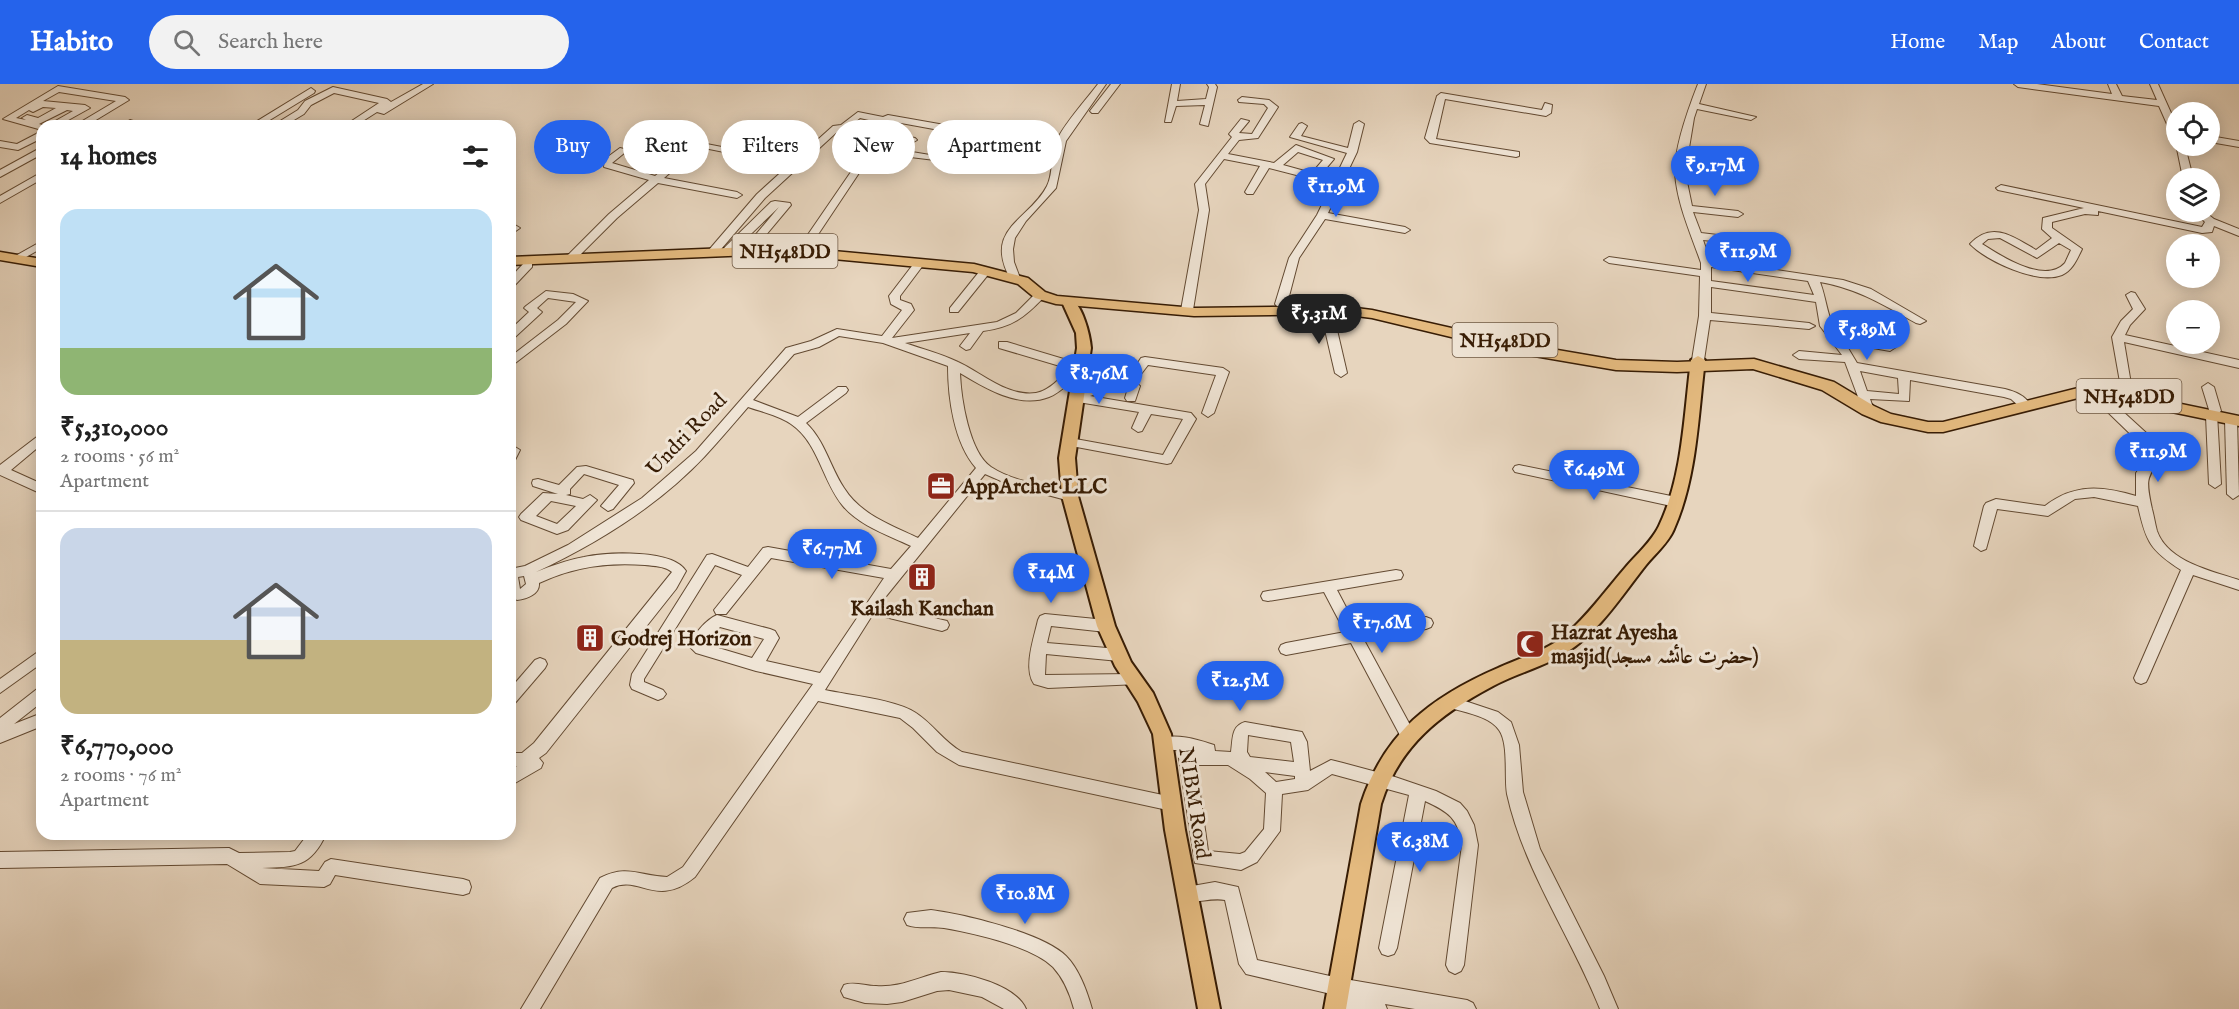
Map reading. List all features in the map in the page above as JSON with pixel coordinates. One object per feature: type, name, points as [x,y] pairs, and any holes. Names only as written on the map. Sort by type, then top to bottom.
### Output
[{"type":"highway","name":"NH548DD","points":[[516,263],[719,252],[801,252],[998,274]]},
{"type":"highway","name":"NH548DD","points":[[516,264],[775,256],[974,268],[1015,278],[1028,284],[1040,295],[1070,302],[1194,312],[1325,307]]},
{"type":"highway","points":[[0,258],[36,264]]},
{"type":"highway","points":[[0,258],[36,264]]},
{"type":"highway","name":"NH548DD","points":[[1187,310],[1192,307],[1281,304],[1375,311],[1604,361],[1754,364],[1828,386],[1903,422],[1943,428],[2025,405],[2083,392],[2127,396],[2237,418]]},
{"type":"main road","name":"NIBM Road","points":[[1070,302],[1084,339],[1067,468],[1070,496],[1106,626],[1119,655],[1156,719],[1163,744],[1187,894],[1209,1009]]},
{"type":"main road","points":[[1336,999],[1371,804],[1379,779],[1392,756],[1427,718],[1450,702],[1502,673],[1558,649],[1580,632],[1666,530],[1676,502],[1689,439],[1698,363]]},
{"type":"street","points":[[264,120],[323,84]]},
{"type":"street","points":[[352,84],[406,98]]},
{"type":"street","points":[[369,120],[429,84]]},
{"type":"street","points":[[1015,278],[1007,256],[1007,242],[1051,188],[1061,141],[1102,84]]},
{"type":"street","points":[[1095,111],[1116,84]]},
{"type":"street","points":[[1168,120],[1176,84]]},
{"type":"street","points":[[1205,124],[1213,87],[1211,84]]},
{"type":"street","points":[[1698,363],[1704,316],[1705,278],[1698,236],[1687,208],[1680,172],[1687,125],[1702,84]]},
{"type":"street","points":[[2018,84],[2163,104]]},
{"type":"street","points":[[2085,84],[2089,95]]},
{"type":"street","points":[[2112,84],[2119,99]]},
{"type":"street","points":[[2154,84],[2166,111]]},
{"type":"street","points":[[36,126],[8,119],[62,86],[125,100],[90,120]]},
{"type":"street","points":[[287,120],[301,112],[308,103],[333,90],[387,102],[358,120]]},
{"type":"street","points":[[62,120],[105,96]]},
{"type":"street","points":[[1516,154],[1433,141],[1430,138],[1441,96],[1541,107]]},
{"type":"street","points":[[1242,100],[1266,102],[1273,107],[1255,136],[1239,137],[1234,134],[1244,121]]},
{"type":"street","points":[[1172,104],[1206,102]]},
{"type":"street","points":[[1693,105],[1750,117]]},
{"type":"street","points":[[65,107],[83,109]]},
{"type":"street","points":[[0,117],[14,110],[7,109]]},
{"type":"street","points":[[915,123],[956,130],[932,158],[915,155]]},
{"type":"street","points":[[1281,304],[1294,258],[1322,215],[1352,153],[1359,124]]},
{"type":"street","points":[[0,126],[36,133]]},
{"type":"street","points":[[1302,126],[1295,137],[1352,153]]},
{"type":"street","points":[[820,142],[832,132]]},
{"type":"street","points":[[0,144],[18,147],[36,137]]},
{"type":"street","points":[[1187,310],[1204,210],[1200,184],[1239,137]]},
{"type":"street","points":[[2220,141],[2239,144]]},
{"type":"street","points":[[1250,192],[1271,165],[1296,148],[1329,159],[1314,177],[1304,196]]},
{"type":"street","points":[[623,150],[608,161],[607,165],[623,170]]},
{"type":"street","points":[[1,173],[36,153]]},
{"type":"street","points":[[1223,156],[1271,165],[1314,177]]},
{"type":"street","points":[[638,174],[737,195]]},
{"type":"street","points":[[570,259],[661,174]]},
{"type":"street","points":[[719,252],[741,217],[786,174]]},
{"type":"street","points":[[801,252],[854,174]]},
{"type":"street","points":[[0,200],[36,179]]},
{"type":"street","points":[[2001,188],[2206,230],[2210,222]]},
{"type":"street","points":[[719,252],[775,204],[786,205],[747,251]]},
{"type":"street","points":[[1687,208],[1738,214]]},
{"type":"street","points":[[2059,238],[2037,255],[2002,235],[1985,237],[1975,244],[2015,268],[2052,273],[2065,269],[2074,261],[2077,249],[2047,229],[2047,220],[2085,211],[2125,218],[2141,217]]},
{"type":"street","points":[[1322,215],[1405,230]]},
{"type":"street","points":[[2212,222],[2239,233]]},
{"type":"street","points":[[1698,236],[1751,242]]},
{"type":"street","points":[[15,259],[36,247]]},
{"type":"street","points":[[1609,260],[1821,299]]},
{"type":"street","points":[[516,278],[528,265]]},
{"type":"street","points":[[887,341],[908,310],[907,306],[894,302],[894,298],[918,266]]},
{"type":"street","points":[[954,310],[983,274]]},
{"type":"street","points":[[1705,278],[1812,277],[1839,282],[1867,291],[1920,321]]},
{"type":"street","points":[[1812,277],[1821,299],[1826,326],[1852,363],[1866,403],[1905,398],[1904,374]]},
{"type":"street","points":[[1705,278],[1788,302]]},
{"type":"street","points":[[516,330],[536,312],[530,308],[546,294],[573,297],[583,301],[562,322],[516,358]]},
{"type":"street","name":"Undri Road","points":[[887,341],[1000,325],[1013,320],[1040,295]]},
{"type":"street","points":[[2127,396],[2120,332],[2139,309],[2131,295]]},
{"type":"street","points":[[1325,307],[1341,373]]},
{"type":"street","points":[[1704,316],[1809,326]]},
{"type":"street","points":[[966,346],[979,329]]},
{"type":"street","name":"Undri Road","points":[[516,580],[530,575],[629,514],[675,479],[700,454],[786,354],[814,344],[837,332],[887,341],[954,364],[987,384],[1033,397],[1048,393],[1081,369]]},
{"type":"street","points":[[2120,332],[2166,340]]},
{"type":"street","points":[[2120,332],[2239,364]]},
{"type":"street","points":[[1836,338],[1890,347]]},
{"type":"street","points":[[1003,345],[1081,369],[1111,381],[1134,386],[1131,398]]},
{"type":"street","points":[[2220,353],[2239,357]]},
{"type":"street","points":[[1799,355],[2005,393],[2015,396],[2025,405]]},
{"type":"street","points":[[1078,397],[1111,381],[1133,379],[1145,361],[1223,372],[1208,413]]},
{"type":"street","points":[[954,364],[953,384],[956,402],[970,443],[983,468],[1005,477],[1070,496]]},
{"type":"street","points":[[2208,387],[2213,414],[2215,484]]},
{"type":"street","points":[[798,423],[842,390]]},
{"type":"street","points":[[2083,392],[2150,443],[2157,453],[2142,473],[2144,503],[2151,534],[2164,552],[2189,568],[2239,585]]},
{"type":"street","points":[[1070,442],[1167,460],[1190,417],[1078,397]]},
{"type":"street","points":[[746,402],[781,414],[798,423],[813,438],[832,482],[849,504],[919,544]]},
{"type":"street","points":[[1138,428],[1147,409]]},
{"type":"street","points":[[2234,494],[2237,418]]},
{"type":"street","points":[[1,470],[36,448]]},
{"type":"street","points":[[530,1009],[606,883],[618,877],[664,886],[682,880],[819,687],[870,608],[919,544],[983,468]]},
{"type":"street","points":[[1,470],[36,486]]},
{"type":"street","points":[[562,490],[581,470],[628,483],[608,506]]},
{"type":"street","points":[[1519,470],[1676,502]]},
{"type":"street","points":[[538,483],[562,490],[588,502],[629,514]]},
{"type":"street","points":[[1981,546],[1991,506],[1996,504],[2048,511],[2066,498],[2100,490],[2144,503]]},
{"type":"street","points":[[721,610],[768,552],[894,576]]},
{"type":"street","points":[[516,594],[524,594],[533,586],[530,575],[600,558],[668,563],[675,566],[678,571],[671,585],[540,748],[525,759],[516,760]]},
{"type":"street","points":[[658,694],[637,685],[637,678],[712,559],[751,573]]},
{"type":"street","points":[[2141,678],[2189,568]]},
{"type":"street","points":[[1268,596],[1396,575]]},
{"type":"street","points":[[1328,587],[1408,736]]},
{"type":"street","points":[[870,608],[942,625]]},
{"type":"street","points":[[1106,626],[1045,620],[1039,648],[1037,677],[1043,682],[1134,680]]},
{"type":"street","points":[[756,665],[772,638],[770,635],[717,621],[697,643],[697,647],[701,649],[904,713],[913,718],[941,748],[960,758],[1172,804]]},
{"type":"street","points":[[1286,649],[1426,623]]},
{"type":"street","points":[[1039,648],[1119,655]]},
{"type":"street","points":[[0,687],[36,660]]},
{"type":"street","points":[[516,692],[540,664]]},
{"type":"street","points":[[4,728],[36,699]]},
{"type":"street","points":[[1450,702],[1492,716],[1506,727],[1511,745],[1515,792],[1529,842],[1609,1009]]},
{"type":"street","points":[[4,728],[36,720]]},
{"type":"street","points":[[1163,744],[1188,744],[1208,750]]},
{"type":"street","points":[[1274,790],[1256,774],[1230,758],[1187,758],[1201,858],[1242,862],[1251,857],[1272,831],[1274,790],[1279,786],[1331,767],[1379,779],[1444,801],[1455,808],[1468,830],[1469,860],[1455,965]]},
{"type":"street","points":[[516,775],[535,763]]},
{"type":"street","points":[[1388,948],[1418,792]]},
{"type":"street","points":[[237,861],[290,860],[300,857],[313,840]]},
{"type":"street","points":[[0,860],[229,856],[260,876],[324,879],[331,867],[463,887]]},
{"type":"street","points":[[1187,894],[1215,890],[1232,893],[1248,964],[1252,968],[1336,999],[1369,1008]]},
{"type":"street","points":[[913,919],[931,918],[958,923],[1004,936],[1052,955],[1062,966],[1077,992],[1083,1009]]},
{"type":"street","points":[[850,991],[875,996],[894,996],[935,982],[952,981],[996,994],[1012,1002],[1017,1009]]},
{"type":"street","points":[[1336,999],[1467,1009]]},
{"type":"place","name":"AppArchet LLC","points":[[941,486]]},
{"type":"place","name":"Kailash Kanchan","points":[[922,577]]},
{"type":"place","name":"Godrej Horizon","points":[[590,638]]},
{"type":"place","name":"Hazrat Ayesha masjid(حضرت عائشہ مسجد)","points":[[1530,644]]}]
